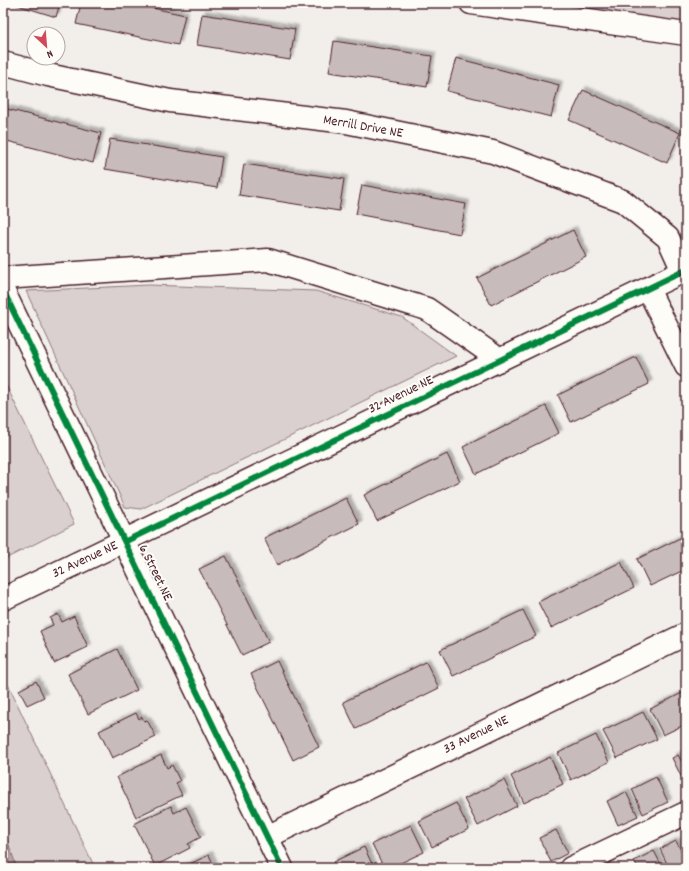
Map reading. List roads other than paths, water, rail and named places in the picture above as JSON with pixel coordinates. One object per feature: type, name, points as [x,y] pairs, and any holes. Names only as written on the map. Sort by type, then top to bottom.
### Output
[{"type":"street","points":[[471,3],[686,34]]},
{"type":"street","name":"Merrill Drive NE","points":[[3,63],[48,75],[170,101],[346,122],[492,152],[623,201],[668,238],[684,270]]},
{"type":"street","points":[[3,278],[268,260],[427,309],[500,360]]},
{"type":"street","name":"32 Avenue NE","points":[[3,600],[648,289],[684,270]]},
{"type":"street","points":[[648,289],[686,366]]},
{"type":"street","name":"6 Street NE","points":[[3,290],[126,541],[282,868]]},
{"type":"street","name":"33 Avenue NE","points":[[267,837],[686,634]]},
{"type":"street","points":[[571,868],[686,813]]}]
